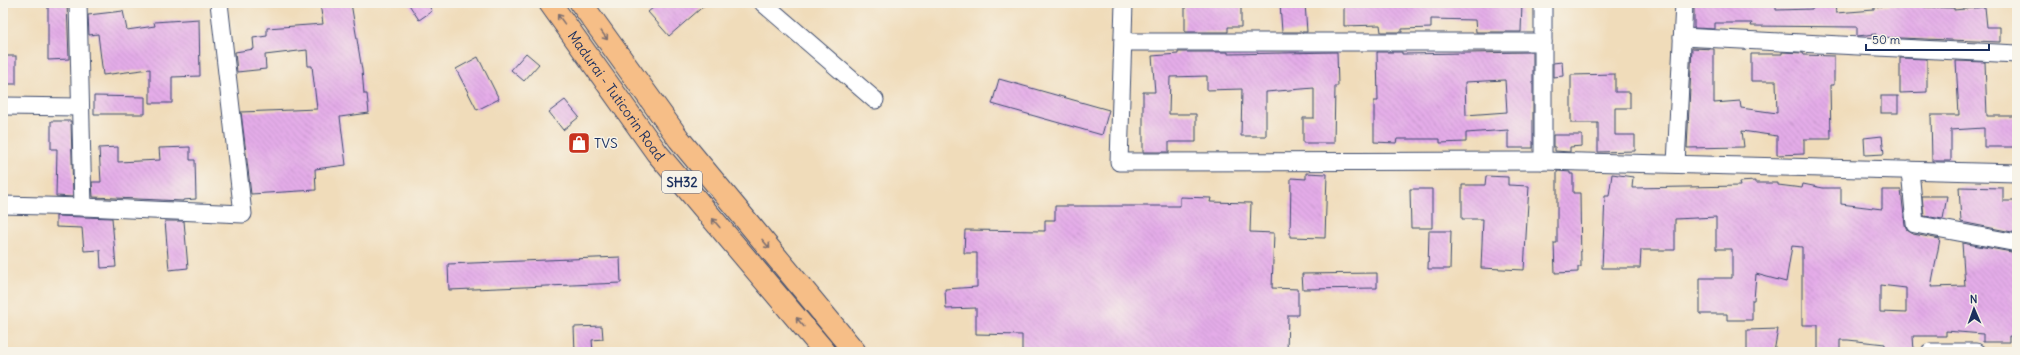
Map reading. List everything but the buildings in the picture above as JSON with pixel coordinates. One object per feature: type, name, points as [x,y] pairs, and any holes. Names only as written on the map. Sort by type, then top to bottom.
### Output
[{"type":"main road","name":"Madurai - Tuticorin Road","points":[[550,3],[657,153],[825,352]]},
{"type":"main road","name":"Madurai - Tuticorin Road","points":[[581,3],[679,139],[855,352]]},
{"type":"street","points":[[78,3],[83,207]]},
{"type":"street","points":[[3,205],[243,214],[219,3]]},
{"type":"street","points":[[763,3],[875,100]]},
{"type":"street","points":[[1124,3],[1119,162],[1543,161],[2017,173]]},
{"type":"street","points":[[1543,3],[1543,161]]},
{"type":"street","points":[[1676,164],[1684,3]]},
{"type":"street","points":[[1682,37],[2017,54]]},
{"type":"street","points":[[1123,42],[1543,42]]},
{"type":"street","points":[[3,106],[80,107]]},
{"type":"street","points":[[1910,170],[1915,224],[2017,243]]},
{"type":"street","points":[[1930,352],[1976,352]]},
{"type":"place","name":"TVS","points":[[579,143]]}]
